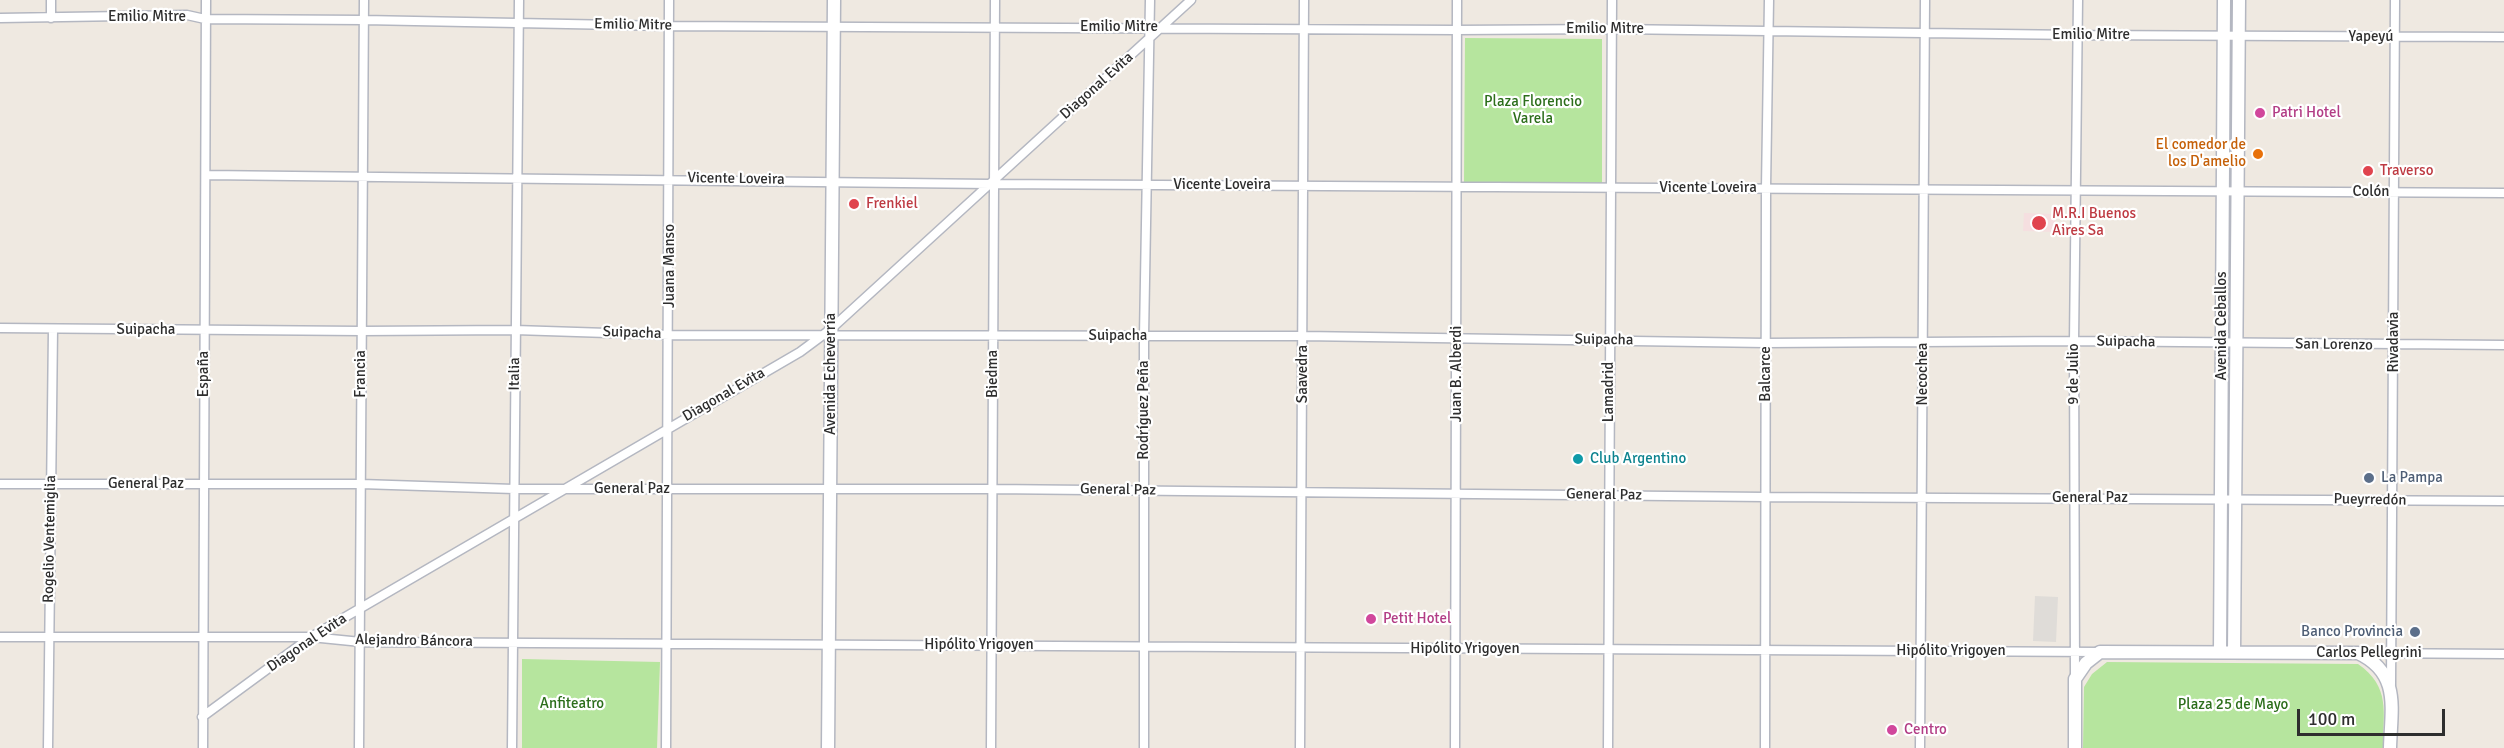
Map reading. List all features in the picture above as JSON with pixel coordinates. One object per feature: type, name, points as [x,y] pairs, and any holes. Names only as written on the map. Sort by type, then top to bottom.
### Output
[{"type":"main road","name":"Avenida Echeverría","points":[[828,748],[830,488],[828,333],[833,181],[834,0]]},
{"type":"main road","name":"Avenida Ceballos","points":[[2220,652],[2224,0]]},
{"type":"main road","name":"Avenida Ceballos","points":[[2234,652],[2239,0]]},
{"type":"main road","name":"Hipólito Yrigoyen","points":[[2100,652],[2234,652]]},
{"type":"main road","points":[[2075,679],[2086,663],[2100,652]]},
{"type":"main road","name":"Carlos Pellegrini","points":[[2234,652],[2358,653]]},
{"type":"main road","points":[[2358,653],[2378,665],[2391,684]]},
{"type":"main road","name":"9 de Julio","points":[[2075,679],[2075,748]]},
{"type":"main road","name":"Rivadavia","points":[[2390,748],[2391,684]]},
{"type":"street","points":[[51,0],[51,18]]},
{"type":"street","name":"España","points":[[203,748],[206,0]]},
{"type":"street","name":"Francia","points":[[359,748],[364,0]]},
{"type":"street","name":"Italia","points":[[512,748],[519,0]]},
{"type":"street","name":"Juana Manso","points":[[666,748],[669,0]]},
{"type":"street","name":"Biedma","points":[[991,748],[995,0]]},
{"type":"street","name":"Rodríguez Peña","points":[[1144,748],[1144,336],[1150,0]]},
{"type":"street","name":"Diagonal Evita","points":[[202,717],[311,637],[800,352],[828,333],[1191,0]]},
{"type":"street","name":"Saavedra","points":[[1300,748],[1304,0]]},
{"type":"street","name":"Juan B. Alberdi","points":[[1455,748],[1457,0]]},
{"type":"street","name":"Lamadrid","points":[[1608,748],[1612,0]]},
{"type":"street","name":"Balcarce","points":[[1765,748],[1768,0]]},
{"type":"street","name":"Necochea","points":[[1920,748],[1925,0]]},
{"type":"street","name":"9 de Julio","points":[[2075,679],[2074,341],[2078,0]]},
{"type":"street","name":"Rivadavia","points":[[2391,684],[2395,0]]},
{"type":"street","name":"Emilio Mitre","points":[[0,18],[187,15],[205,19],[669,26],[1162,27],[1303,30],[1612,28],[2238,36]]},
{"type":"street","name":"Yapeyú","points":[[2238,36],[2504,37]]},
{"type":"street","name":"Vicente Loveira","points":[[206,175],[1456,187],[2238,191]]},
{"type":"street","name":"Colón","points":[[2238,191],[2504,193]]},
{"type":"street","name":"Suipacha","points":[[0,328],[516,330],[669,335],[828,333],[993,336],[1303,336],[1766,343],[2074,341],[2236,343]]},
{"type":"street","name":"Rogelio Ventemiglia","points":[[48,748],[53,329]]},
{"type":"street","name":"San Lorenzo","points":[[2236,343],[2394,346],[2504,345]]},
{"type":"street","name":"General Paz","points":[[0,484],[362,484],[514,489],[830,488],[1766,497],[2235,498]]},
{"type":"street","name":"Pueyrredón","points":[[2235,498],[2504,501]]},
{"type":"street","name":"Alejandro Báncora","points":[[0,638],[311,637],[361,642],[829,645]]},
{"type":"street","name":"Hipólito Yrigoyen","points":[[829,645],[2100,652]]},
{"type":"street","name":"Carlos Pellegrini","points":[[2358,653],[2504,654]]},
{"type":"shaded area","name":"M.R.I Buenos Aires Sa","points":[[2024,213],[2055,214],[2055,232],[2023,231]]},
{"type":"shaded area","points":[[2035,596],[2058,597],[2056,642],[2033,641]]},
{"type":"green space","name":"Plaza Florencio Varela","points":[[1465,38],[1602,39],[1602,186],[1464,182]]},
{"type":"green space","name":"Anfiteatro","points":[[522,659],[660,662],[657,748],[522,748]]},
{"type":"green space","name":"Plaza 25 de Mayo","points":[[2107,662],[2358,664],[2376,682],[2383,701],[2383,748],[2083,748],[2084,687],[2092,674]]},
{"type":"place","name":"Patri Hotel","points":[[2260,113]]},
{"type":"place","name":"El comedor de los D'amelio","points":[[2258,154]]},
{"type":"place","name":"Traverso","points":[[2368,171]]},
{"type":"place","name":"Frenkiel","points":[[854,204]]},
{"type":"place","name":"M.R.I Buenos Aires Sa","points":[[2039,223]]},
{"type":"place","name":"Club Argentino","points":[[1578,459]]},
{"type":"place","name":"La Pampa","points":[[2369,478]]},
{"type":"place","name":"Petit Hotel","points":[[1371,619]]},
{"type":"place","name":"Banco Provincia","points":[[2415,632]]},
{"type":"place","name":"Centro","points":[[1892,730]]}]
